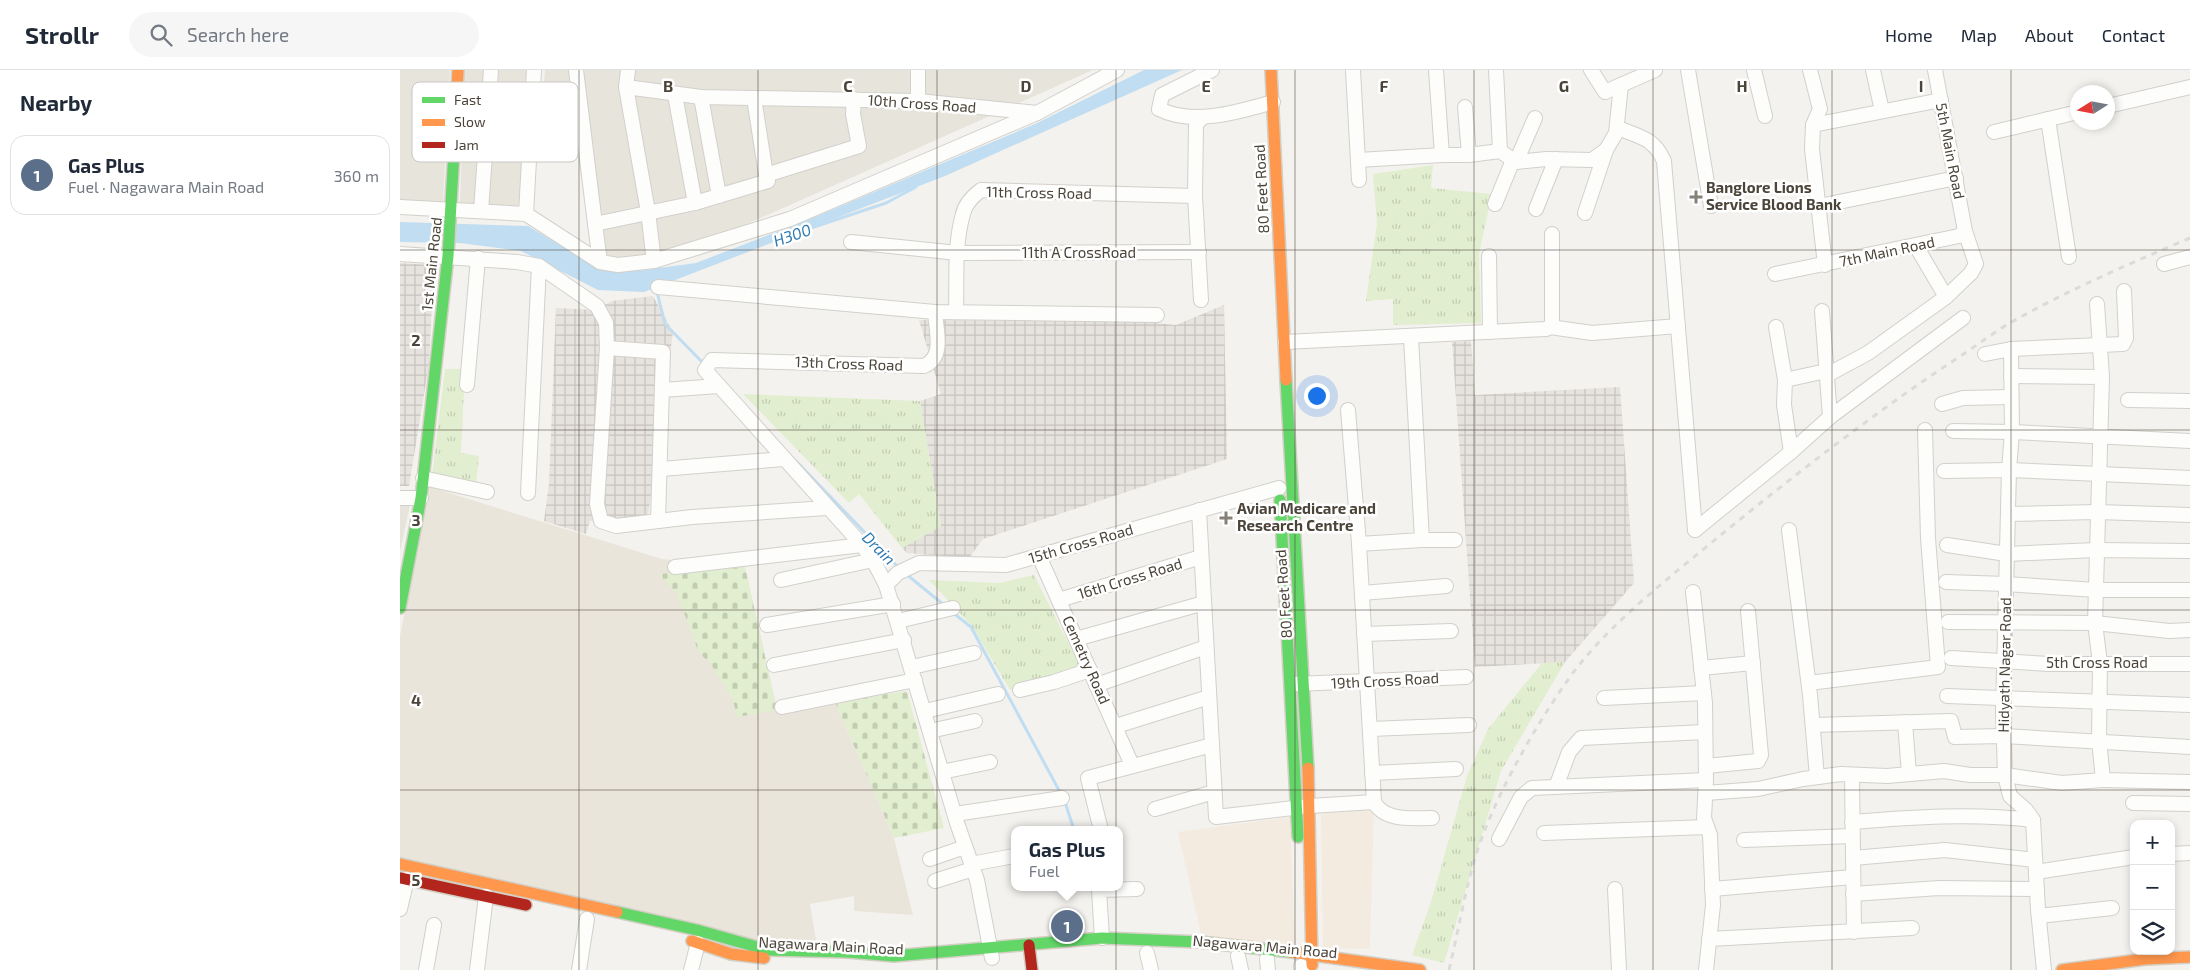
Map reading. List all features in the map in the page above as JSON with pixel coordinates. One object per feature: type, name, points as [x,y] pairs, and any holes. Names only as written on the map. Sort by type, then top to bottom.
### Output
[{"type":"main road","name":"80 Feet Road","points":[[1259,70],[1265,107],[1285,342],[1304,684],[1303,807],[1306,962]]},
{"type":"main road","name":"80 Feet Road","points":[[1265,107],[1271,70]]},
{"type":"main road","name":"80 Feet Road","points":[[1262,135],[1276,411]]},
{"type":"main road","name":"1st Main Road","points":[[400,608],[405,555],[421,498],[448,256],[454,162]]},
{"type":"main road","name":"80 Feet Road","points":[[1279,483],[1289,684],[1303,807]]},
{"type":"main road","points":[[400,864],[667,930],[697,930],[768,950],[847,952],[894,956],[991,953]]},
{"type":"main road","points":[[403,879],[540,908]]},
{"type":"main road","points":[[572,915],[592,920]]},
{"type":"main road","name":"Nagawara Main Road","points":[[646,931],[667,930],[698,943],[739,956],[895,966],[1029,949],[1106,948],[1143,952]]},
{"type":"main road","points":[[1032,970],[1029,949],[1102,938],[1200,942],[1306,962],[1420,970]]},
{"type":"main road","name":"Nagawara Main Road","points":[[1211,955],[1240,963],[1268,965],[1306,962],[1358,970]]},
{"type":"main road","points":[[2062,970],[2147,965],[2190,957]]},
{"type":"street","points":[[628,70],[626,87],[648,212],[654,261]]},
{"type":"street","points":[[918,70],[918,101]]},
{"type":"street","points":[[400,207],[452,208],[526,214],[600,262],[618,266],[654,261],[790,219],[1037,113],[1118,70]]},
{"type":"street","points":[[1212,70],[1162,95],[1159,109],[1172,116],[1203,117],[1265,107]]},
{"type":"street","points":[[1353,70],[1359,180]]},
{"type":"street","points":[[1436,70],[1442,154]]},
{"type":"street","points":[[1496,70],[1500,151]]},
{"type":"street","points":[[1591,70],[1606,92],[1628,78],[1655,70]]},
{"type":"street","points":[[1688,70],[1711,206]]},
{"type":"street","points":[[1754,70],[1765,116]]},
{"type":"street","name":"7th Main Road","points":[[1810,70],[1820,109],[1813,125],[1812,149],[1825,265],[1959,236],[1966,231]]},
{"type":"street","points":[[1873,70],[1882,111]]},
{"type":"street","name":"5th Main Road","points":[[1935,70],[1966,231],[1976,264],[1971,273],[1946,297]]},
{"type":"street","points":[[1585,213],[1606,150],[1618,128],[1628,78]]},
{"type":"street","points":[[578,86],[600,262]]},
{"type":"street","name":"10th Cross Road","points":[[626,87],[675,95],[918,101],[1037,113]]},
{"type":"street","points":[[2115,104],[2190,88]]},
{"type":"street","points":[[675,95],[695,203]]},
{"type":"street","points":[[701,96],[719,196]]},
{"type":"street","points":[[595,224],[695,203],[768,181],[754,98]]},
{"type":"street","points":[[766,175],[859,146],[853,114],[854,100]]},
{"type":"street","points":[[1813,125],[1941,100]]},
{"type":"street","points":[[1465,107],[1469,155]]},
{"type":"street","points":[[1994,132],[2070,114]]},
{"type":"street","points":[[1201,300],[1195,196],[1196,124],[1203,117]]},
{"type":"street","points":[[1495,204],[1535,118]]},
{"type":"street","points":[[2048,119],[2069,257]]},
{"type":"street","points":[[1618,128],[1651,141],[1664,161],[1695,530],[1791,452],[1830,417],[1963,318]]},
{"type":"street","points":[[1358,160],[1442,154],[1469,155],[1500,151],[1515,161],[1556,158],[1592,160],[1606,150]]},
{"type":"street","points":[[1536,208],[1556,158]]},
{"type":"street","points":[[480,210],[484,162]]},
{"type":"street","points":[[526,214],[529,162]]},
{"type":"street","points":[[1819,206],[1956,178]]},
{"type":"street","name":"11th Cross Road","points":[[956,312],[958,253],[963,213],[972,196],[982,190],[1195,196]]},
{"type":"street","points":[[1550,328],[1552,234]]},
{"type":"street","name":"11th A CrossRoad","points":[[851,242],[958,253],[1199,252]]},
{"type":"street","points":[[1784,380],[1827,373],[1868,353],[1946,297],[1916,246]]},
{"type":"street","points":[[400,254],[478,258],[539,266],[597,306],[606,323],[607,348],[596,504],[601,521],[616,526],[826,508]]},
{"type":"street","points":[[1489,256],[1490,332]]},
{"type":"street","points":[[2164,264],[2190,257]]},
{"type":"street","points":[[467,385],[478,258]]},
{"type":"street","points":[[1775,274],[1825,265]]},
{"type":"street","points":[[528,493],[539,266]]},
{"type":"street","points":[[658,287],[935,312],[1157,315]]},
{"type":"street","points":[[1985,354],[2011,349],[2121,345],[2125,342],[2124,291]]},
{"type":"street","points":[[2097,304],[2102,377],[2094,623],[2100,664],[2099,740],[2103,780]]},
{"type":"street","points":[[1822,311],[1830,417]]},
{"type":"street","name":"13th Cross Road","points":[[719,386],[708,365],[924,366],[934,362],[938,354],[935,312]]},
{"type":"street","points":[[1285,342],[1411,337],[1550,328],[1592,333],[1678,326]]},
{"type":"street","points":[[1776,326],[1784,380],[1784,405],[1791,452]]},
{"type":"street","points":[[1411,337],[1422,540]]},
{"type":"street","points":[[607,348],[663,352],[658,521]]},
{"type":"street","name":"Hidyath Nagar Road","points":[[2011,349],[2012,432],[2009,470],[2005,623],[2005,774],[2010,796],[2026,810],[2033,820]]},
{"type":"street","points":[[2011,376],[2102,377]]},
{"type":"street","points":[[662,390],[719,386],[826,508],[862,545],[873,560],[893,604],[942,772],[977,880],[991,953]]},
{"type":"street","points":[[1942,404],[1963,398],[2011,397]]},
{"type":"street","points":[[2128,400],[2190,401]]},
{"type":"street","points":[[1348,410],[1359,544],[1374,802],[1377,808],[1394,817],[1432,818]]},
{"type":"street","points":[[1809,683],[1938,667],[1928,538],[1925,430]]},
{"type":"street","points":[[1953,431],[2190,441]]},
{"type":"street","points":[[660,468],[784,459]]},
{"type":"street","points":[[1944,471],[2009,470],[2190,478]]},
{"type":"street","points":[[423,478],[487,492]]},
{"type":"street","name":"15th Cross Road","points":[[886,585],[898,573],[914,565],[1006,565],[1199,510],[1279,483]]},
{"type":"street","points":[[400,498],[421,498]]},
{"type":"street","points":[[1199,510],[1216,816],[1374,802]]},
{"type":"street","points":[[2008,514],[2097,512],[2190,515]]},
{"type":"street","points":[[1789,530],[1809,683],[1817,777]]},
{"type":"street","points":[[1359,544],[1455,540]]},
{"type":"street","points":[[675,567],[862,545]]},
{"type":"street","points":[[1947,545],[2007,554],[2096,550],[2190,551]]},
{"type":"street","name":"Cemetry Road","points":[[1039,556],[1132,765]]},
{"type":"street","name":"16th Cross Road","points":[[1059,600],[1201,557]]},
{"type":"street","points":[[781,580],[873,560]]},
{"type":"street","points":[[1946,582],[2096,590],[2190,590]]},
{"type":"street","points":[[1362,593],[1446,586]]},
{"type":"street","points":[[1693,592],[1704,693],[1706,766],[1704,818],[1710,835],[1712,889],[1706,970]]},
{"type":"street","points":[[1076,639],[1204,603]]},
{"type":"street","points":[[767,625],[893,604]]},
{"type":"street","points":[[898,621],[953,608]]},
{"type":"street","points":[[1706,766],[1758,761],[1761,755],[1748,611]]},
{"type":"street","points":[[1948,622],[2094,623],[2170,631],[2190,630]]},
{"type":"street","points":[[1364,634],[1451,631]]},
{"type":"street","points":[[774,665],[904,640]]},
{"type":"street","points":[[1096,685],[1206,647]]},
{"type":"street","points":[[782,707],[914,674],[974,653]]},
{"type":"street","name":"5th Cross Road","points":[[1951,658],[2049,664],[2190,664]]},
{"type":"street","points":[[1701,668],[1753,662]]},
{"type":"street","points":[[1020,690],[1054,682],[1090,670]]},
{"type":"street","name":"19th Cross Road","points":[[1289,684],[1466,677]]},
{"type":"street","points":[[1604,698],[1704,693]]},
{"type":"street","points":[[924,711],[998,694]]},
{"type":"street","points":[[1947,696],[2099,700],[2190,705]]},
{"type":"street","points":[[1116,726],[1209,697]]},
{"type":"street","points":[[930,731],[975,721]]},
{"type":"street","points":[[1813,725],[1951,721],[1955,737],[2004,736],[2099,740],[2168,747],[2190,747]]},
{"type":"street","points":[[1906,722],[1909,774]]},
{"type":"street","points":[[1370,729],[1469,725]]},
{"type":"street","points":[[1556,787],[1569,752],[1581,738],[1705,732]]},
{"type":"street","points":[[1100,826],[1088,778],[1212,745]]},
{"type":"street","points":[[942,772],[990,762]]},
{"type":"street","points":[[1372,773],[1456,769]]},
{"type":"street","points":[[1499,839],[1527,791],[1556,787],[1706,786],[1758,788],[1817,777],[1944,771],[1970,774],[2005,774],[2062,784],[2103,780],[2190,782]]},
{"type":"street","points":[[1852,775],[1854,932]]},
{"type":"street","points":[[1155,808],[1214,792]]},
{"type":"street","points":[[955,814],[1062,798]]},
{"type":"street","points":[[2133,803],[2190,804]]},
{"type":"street","points":[[1744,840],[1852,829],[1934,816],[2004,817],[2033,820],[2044,970]]},
{"type":"street","points":[[1544,833],[1707,828]]},
{"type":"street","points":[[930,859],[965,847]]},
{"type":"street","points":[[1853,858],[1945,850],[2036,866],[2130,857]]},
{"type":"street","points":[[2175,854],[2190,853]]},
{"type":"street","points":[[935,880],[972,866],[1011,857]]},
{"type":"street","points":[[1712,889],[1853,877]]},
{"type":"street","points":[[400,909],[403,879]]},
{"type":"street","points":[[1123,889],[1137,888]]},
{"type":"street","points":[[1854,894],[1939,888],[2037,889]]},
{"type":"street","points":[[1615,889],[1619,970]]},
{"type":"street","points":[[1098,891],[1102,938]]},
{"type":"street","points":[[477,970],[486,896]]},
{"type":"street","points":[[2039,916],[2112,908]]},
{"type":"street","points":[[579,970],[592,920]]},
{"type":"street","points":[[426,970],[434,925]]},
{"type":"street","points":[[1709,939],[1912,928]]},
{"type":"street","points":[[691,970],[698,943]]},
{"type":"street","points":[[1143,952],[1151,970]]},
{"type":"shaded area","points":[[400,70],[450,70],[449,82],[412,82],[412,162],[445,162],[443,202],[400,200]]},
{"type":"shaded area","points":[[464,70],[528,70],[527,82],[464,82]]},
{"type":"shaded area","points":[[545,70],[1093,70],[644,270],[603,263],[587,150],[578,152],[578,82],[544,82]]},
{"type":"shaded area","points":[[461,162],[523,162],[521,198],[517,209],[460,205]]},
{"type":"shaded area","points":[[400,263],[434,265],[429,364],[409,486],[400,486]]},
{"type":"shaded area","points":[[653,296],[673,332],[648,516],[590,521],[586,534],[544,521],[549,483],[556,308],[595,310],[612,301]]},
{"type":"shaded area","points":[[1224,305],[1227,459],[983,539],[969,558],[907,553],[902,548],[941,526],[920,401],[941,394],[919,320],[1135,321],[1176,325]]},
{"type":"shaded area","points":[[1471,341],[1475,395],[1620,387],[1634,583],[1565,662],[1475,667],[1452,342]]},
{"type":"shaded area","points":[[430,487],[662,559],[745,567],[778,713],[835,702],[894,838],[913,915],[854,911],[854,896],[810,904],[817,946],[789,947],[400,861],[400,636]]},
{"type":"shaded area","points":[[400,501],[411,501],[400,551]]},
{"type":"shaded area","points":[[1374,808],[1370,949],[1323,948],[1321,814]]},
{"type":"shaded area","points":[[1290,817],[1295,949],[1202,939],[1178,832]]},
{"type":"green space","points":[[1433,165],[1431,188],[1492,194],[1479,254],[1481,323],[1393,325],[1393,299],[1366,301],[1377,224],[1373,174]]},
{"type":"green space","points":[[445,369],[465,369],[461,453],[479,456],[476,485],[432,476]]},
{"type":"green space","points":[[743,394],[920,401],[941,526],[902,548],[859,494],[849,503]]},
{"type":"green space","points":[[745,567],[777,710],[737,717],[733,700],[710,663],[699,653],[677,594],[659,574]]},
{"type":"green space","points":[[1034,575],[1082,670],[1010,690],[972,626],[929,580],[1000,583]]},
{"type":"green space","points":[[1565,662],[1501,771],[1444,963],[1412,955],[1431,902],[1467,776],[1488,729],[1542,663]]},
{"type":"green space","points":[[907,691],[944,828],[894,838],[835,702]]},
{"type":"water","points":[[1144,70],[1182,70],[945,176],[644,292],[598,290],[521,251],[460,243],[400,242],[400,222],[528,226],[602,270],[644,270],[696,263],[810,219],[1035,124]]},
{"type":"waterway","name":"H300","points":[[796,233],[886,203],[916,187]]},
{"type":"waterway","name":"Drain","points":[[657,292],[665,324],[704,364]]},
{"type":"waterway","name":"Drain","points":[[796,461],[899,568]]},
{"type":"waterway","name":"Drain","points":[[906,574],[944,605]]},
{"type":"waterway","name":"Drain","points":[[952,612],[971,627],[1061,794]]},
{"type":"waterway","name":"Drain","points":[[1065,802],[1073,826]]},
{"type":"railway","points":[[1449,970],[1475,858],[1482,836],[1502,791],[1526,746],[1565,684],[1581,663],[1618,623],[1638,604],[1750,511],[1807,466],[1923,381],[2017,319],[2081,286],[2190,238]]},
{"type":"traffic: fast","points":[[400,608],[421,498],[448,256],[453,162]]},
{"type":"traffic: fast","points":[[1286,380],[1308,768]]},
{"type":"traffic: fast","points":[[1280,500],[1298,837]]},
{"type":"traffic: fast","points":[[617,912],[697,930],[768,950],[847,952],[894,956],[1102,938],[1200,942],[1291,952]]},
{"type":"traffic: slow","points":[[457,82],[458,70]]},
{"type":"traffic: slow","points":[[1271,70],[1286,380]]},
{"type":"traffic: slow","points":[[1308,768],[1312,965]]},
{"type":"traffic: slow","points":[[400,864],[617,912]]},
{"type":"traffic: slow","points":[[692,941],[731,954],[764,958]]},
{"type":"traffic: slow","points":[[1291,952],[1420,970]]},
{"type":"traffic: slow","points":[[2062,970],[2146,959],[2190,957]]},
{"type":"traffic: jam","points":[[400,878],[526,905]]},
{"type":"traffic: jam","points":[[1029,945],[1032,970]]},
{"type":"place","name":"Banglore Lions Service Blood Bank","points":[[1696,197]]},
{"type":"place","name":"Avian Medicare and Research Centre","points":[[1226,518]]},
{"type":"place","name":"Gas Plus","points":[[1067,926]]}]
